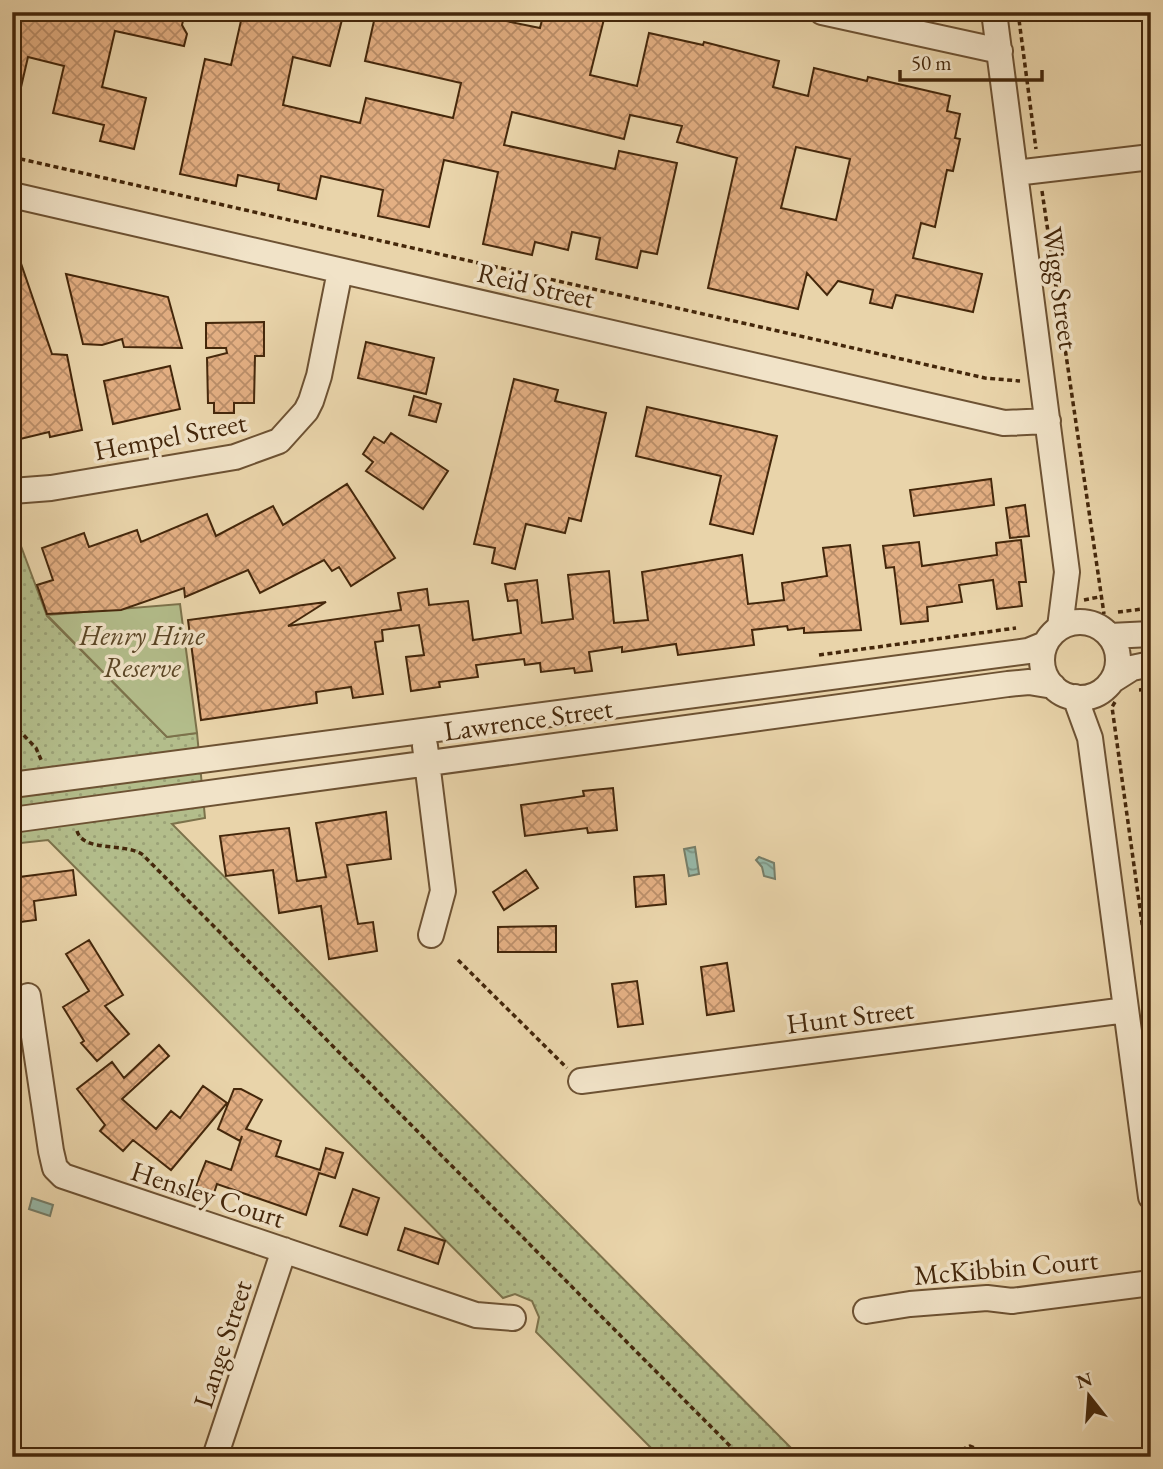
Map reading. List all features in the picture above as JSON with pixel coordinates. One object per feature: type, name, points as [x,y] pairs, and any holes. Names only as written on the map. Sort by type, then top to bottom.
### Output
[{"type":"street","points":[[822,12],[1000,51]]},
{"type":"street","name":"Wigg Street","points":[[994,12],[1027,172],[1048,421],[1067,572],[1053,635]]},
{"type":"street","points":[[1027,172],[1151,157]]},
{"type":"street","name":"Reid Street","points":[[12,195],[1003,423],[1048,421]]},
{"type":"street","name":"Hempel Street","points":[[12,491],[39,490],[235,457],[279,441],[306,411],[311,401],[319,376],[340,271]]},
{"type":"street","name":"Wigg Street","points":[[1067,572],[1101,630]]},
{"type":"street","points":[[1151,634],[1101,630],[1082,621],[1053,635],[1042,666],[1064,692],[1090,738],[1151,1197]]},
{"type":"street","points":[[1101,630],[1119,657],[1116,689]]},
{"type":"street","name":"Lawrence Street","points":[[13,785],[738,687],[1028,651],[1053,635]]},
{"type":"street","points":[[1090,738],[1116,689],[1132,668],[1151,664]]},
{"type":"street","name":"Lawrence Street","points":[[16,820],[1029,682],[1064,692]]},
{"type":"street","points":[[738,687],[743,720]]},
{"type":"street","points":[[1064,692],[1116,689]]},
{"type":"street","points":[[423,730],[443,891],[432,935]]},
{"type":"street","points":[[13,785],[16,820]]},
{"type":"street","name":"Hensley Court","points":[[28,996],[51,1150],[59,1172],[72,1180],[475,1315],[513,1318]]},
{"type":"street","name":"Hunt Street","points":[[581,1081],[1126,1010]]},
{"type":"street","name":"Lange Street","points":[[215,1457],[284,1250]]},
{"type":"street","name":"McKibbin Court","points":[[866,1311],[910,1304],[987,1298],[1012,1301],[1151,1283]]},
{"type":"path","points":[[1018,12],[1027,172],[1101,615],[1151,608]]},
{"type":"path","points":[[12,157],[985,378],[1044,379]]},
{"type":"path","points":[[1151,689],[1116,689],[1112,707],[1151,988]]},
{"type":"path","points":[[12,723],[36,748]]},
{"type":"path","points":[[143,855],[741,1457]]},
{"type":"path","points":[[458,960],[581,1081]]},
{"type":"path","points":[[946,1457],[970,1446],[994,1457]]},
{"type":"path","points":[[1093,1457],[1151,1450]]},
{"type":"green space","points":[[12,522],[47,616],[167,737],[197,733],[205,818],[172,824],[800,1457],[660,1457],[536,1332],[539,1317],[532,1301],[515,1294],[503,1298],[48,840],[12,844]]},
{"type":"green space","name":"Henry Hine Reserve","points":[[180,604],[197,733],[167,737],[47,615]]},
{"type":"water","points":[[695,847],[699,874],[689,876],[684,849]]},
{"type":"water","points":[[759,857],[774,863],[775,879],[764,876],[762,867],[756,860]]},
{"type":"water","points":[[32,1198],[53,1205],[50,1216],[29,1209]]},
{"type":"building","points":[[12,12],[185,12],[182,25],[187,34],[184,46],[115,31],[102,87],[146,98],[134,149],[100,141],[104,125],[53,113],[64,66],[28,57],[18,100],[12,99]]},
{"type":"building","points":[[243,12],[344,12],[330,66],[293,57],[283,105],[360,123],[366,98],[453,118],[461,83],[365,61],[376,12],[508,12],[506,21],[540,28],[544,12],[576,12],[604,19],[590,75],[637,86],[649,33],[703,45],[704,42],[779,61],[773,87],[808,96],[814,68],[950,96],[947,111],[960,114],[955,138],[960,139],[953,171],[947,170],[935,227],[921,223],[913,258],[982,274],[973,312],[896,295],[892,308],[870,303],[873,290],[838,281],[827,295],[807,273],[798,309],[708,288],[737,158],[677,142],[682,126],[630,115],[624,139],[512,112],[504,145],[615,169],[619,151],[677,163],[657,254],[641,251],[637,268],[596,259],[600,238],[572,232],[568,250],[535,242],[532,255],[483,244],[498,172],[444,160],[429,227],[378,216],[383,190],[321,176],[316,199],[278,190],[279,184],[238,175],[236,186],[180,174],[205,59],[231,65]],"holes":[[[796,147],[850,159],[836,220],[781,208]]]},
{"type":"building","points":[[15,246],[52,354],[67,355],[82,430],[50,437],[49,432],[12,441]]},
{"type":"building","points":[[66,274],[168,297],[182,348],[124,347],[122,339],[102,345],[83,344]]},
{"type":"building","points":[[264,322],[264,356],[255,356],[254,403],[234,403],[234,413],[214,413],[214,403],[208,403],[207,358],[227,353],[226,348],[206,348],[206,323]]},
{"type":"building","points":[[366,342],[434,358],[426,394],[358,378]]},
{"type":"building","points":[[170,366],[180,409],[113,424],[104,381]]},
{"type":"building","points":[[514,379],[558,390],[555,401],[606,413],[581,521],[569,518],[565,533],[526,524],[515,569],[492,563],[495,548],[474,544]]},
{"type":"building","points":[[414,396],[441,404],[436,422],[409,415]]},
{"type":"building","points":[[647,407],[777,436],[753,534],[710,524],[721,476],[636,456]]},
{"type":"building","points":[[391,433],[448,471],[423,509],[366,471],[373,462],[363,454],[374,437],[384,443]]},
{"type":"building","points":[[991,479],[994,505],[914,516],[910,490]]},
{"type":"building","points":[[347,484],[395,558],[351,586],[339,567],[332,571],[324,560],[260,593],[248,570],[185,597],[184,588],[121,610],[47,614],[37,585],[53,580],[42,548],[84,533],[89,547],[137,530],[141,542],[207,514],[216,536],[273,506],[283,525]]},
{"type":"building","points":[[1025,505],[1029,536],[1010,538],[1006,508]]},
{"type":"building","points":[[1021,540],[1026,582],[1019,582],[1022,606],[997,609],[993,580],[959,585],[962,602],[927,607],[928,621],[901,624],[894,567],[886,568],[883,546],[919,542],[922,566],[997,555],[996,543]]},
{"type":"building","points":[[850,545],[861,630],[804,633],[804,628],[788,630],[787,626],[752,630],[754,645],[678,655],[676,644],[622,652],[622,647],[589,652],[592,671],[575,673],[574,668],[541,672],[540,663],[525,665],[524,659],[476,665],[478,677],[439,682],[440,687],[411,691],[406,657],[424,655],[419,625],[382,630],[383,641],[375,642],[383,694],[353,698],[351,687],[316,692],[317,703],[201,720],[188,620],[326,602],[288,626],[401,610],[398,593],[427,589],[429,605],[468,601],[473,640],[521,633],[517,600],[508,601],[505,584],[537,580],[542,623],[573,619],[568,575],[609,571],[614,623],[648,620],[642,572],[742,555],[748,604],[784,600],[782,583],[827,576],[823,548]]},
{"type":"building","points":[[613,788],[617,830],[588,833],[587,828],[525,836],[521,805],[584,796],[583,791]]},
{"type":"building","points":[[386,812],[391,859],[347,865],[358,924],[373,922],[377,951],[329,959],[321,906],[279,913],[273,870],[226,876],[220,836],[289,828],[297,881],[326,877],[316,823]]},
{"type":"building","points":[[73,870],[76,895],[34,901],[36,920],[12,923],[12,878]]},
{"type":"building","points":[[526,870],[538,888],[504,910],[493,892]]},
{"type":"building","points":[[664,875],[666,904],[636,907],[634,877]]},
{"type":"building","points":[[556,926],[556,952],[498,952],[498,927]]},
{"type":"building","points":[[89,940],[123,995],[105,1006],[129,1034],[97,1061],[81,1043],[84,1041],[63,1007],[89,991],[66,954]]},
{"type":"building","points":[[727,963],[734,1011],[707,1015],[701,967]]},
{"type":"building","points":[[637,981],[643,1024],[618,1027],[612,984]]},
{"type":"building","points":[[159,1045],[169,1056],[122,1099],[156,1129],[171,1111],[180,1118],[203,1086],[227,1103],[171,1170],[133,1140],[123,1151],[100,1131],[105,1125],[77,1089],[112,1062],[124,1078]]},
{"type":"building","points":[[234,1089],[241,1089],[262,1100],[246,1129],[281,1141],[276,1156],[320,1170],[326,1148],[343,1153],[335,1178],[319,1173],[306,1215],[217,1184],[214,1193],[196,1186],[206,1161],[231,1170],[242,1136],[240,1141],[218,1129]]},
{"type":"building","points":[[353,1189],[379,1198],[367,1235],[340,1226]]},
{"type":"building","points":[[405,1228],[445,1241],[438,1264],[398,1250]]}]
